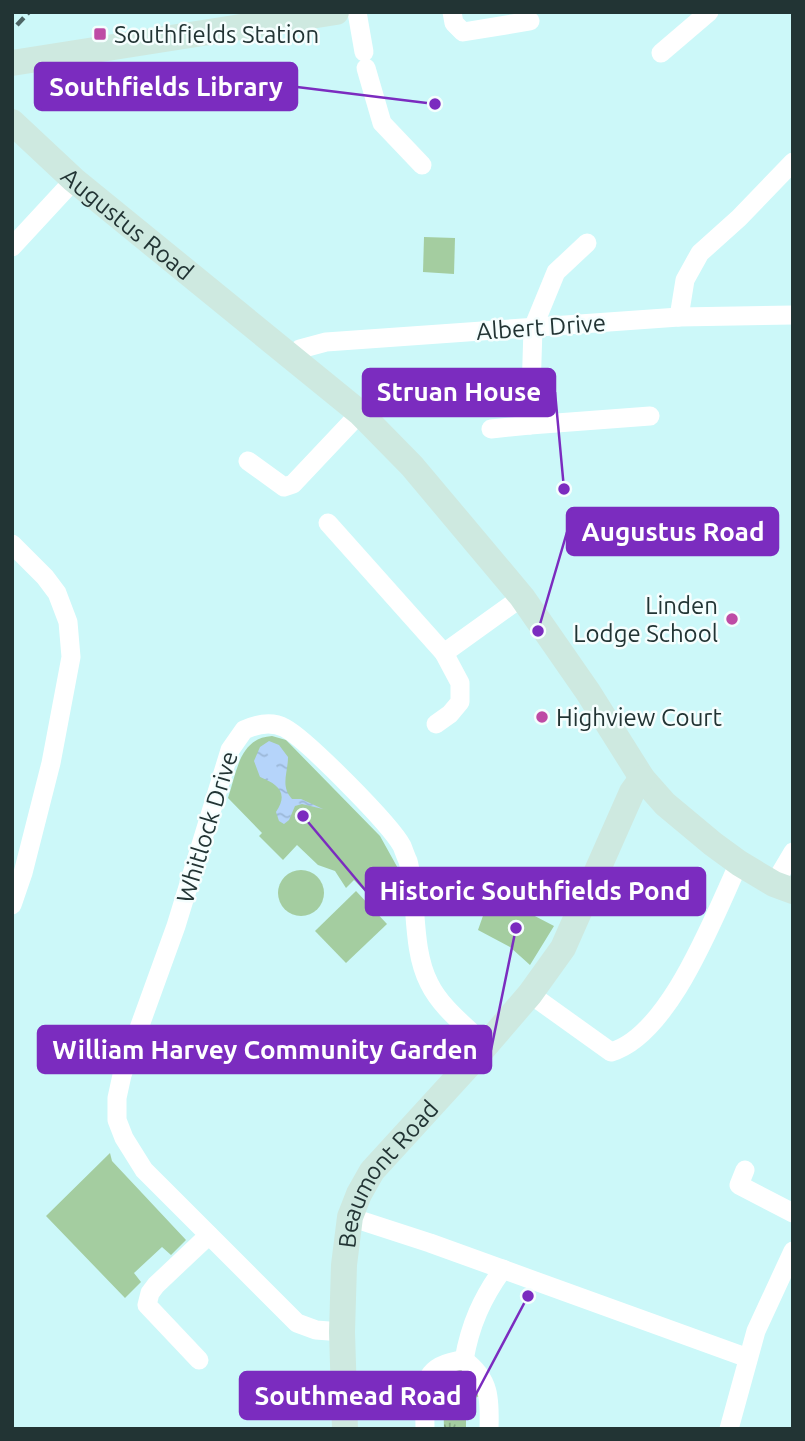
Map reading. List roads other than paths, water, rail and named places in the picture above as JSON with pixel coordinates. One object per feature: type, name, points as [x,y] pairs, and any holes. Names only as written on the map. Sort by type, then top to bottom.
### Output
[{"type":"street","points":[[12,64],[265,18],[336,12]]},
{"type":"street","points":[[357,12],[365,60],[382,123],[422,165]]},
{"type":"street","points":[[452,12],[454,23],[463,32],[530,20]]},
{"type":"street","points":[[661,53],[709,12]]},
{"type":"street","name":"Augustus Road","points":[[12,122],[74,180],[360,413],[412,466],[522,597],[642,778],[681,818],[740,863],[783,888]]},
{"type":"street","points":[[679,317],[685,280],[700,253],[793,162]]},
{"type":"street","points":[[12,247],[74,180]]},
{"type":"street","points":[[530,425],[533,328],[556,272],[587,243]]},
{"type":"street","name":"Albert Drive","points":[[293,357],[300,349],[326,342],[679,317],[793,315]]},
{"type":"street","points":[[248,461],[284,487],[293,484],[360,413]]},
{"type":"street","points":[[491,429],[650,416]]},
{"type":"street","points":[[328,523],[444,653],[460,683],[460,702],[436,724]]},
{"type":"street","points":[[12,544],[57,593],[68,622],[71,657],[51,763],[23,873],[12,905]]},
{"type":"street","points":[[444,653],[522,597]]},
{"type":"street","name":"Whitlock Drive","points":[[342,1332],[316,1329],[297,1322],[144,1170],[132,1154],[117,1120],[117,1098],[125,1065],[191,881],[230,750],[244,730],[266,723],[284,727],[320,758],[387,827],[401,846],[411,877],[423,970],[429,984],[447,1008],[486,1046]]},
{"type":"street","name":"Beaumont Road","points":[[345,1429],[342,1332],[344,1252],[350,1217],[359,1194],[372,1171],[530,994],[568,938],[632,792],[642,778]]},
{"type":"street","points":[[783,888],[793,852]]},
{"type":"street","points":[[530,994],[611,1052],[624,1048],[655,1023],[679,989],[740,863]]},
{"type":"street","points":[[745,1170],[739,1185],[793,1213]]},
{"type":"street","points":[[350,1217],[748,1358]]},
{"type":"street","points":[[199,1360],[147,1305],[150,1293],[156,1285],[209,1235]]},
{"type":"street","points":[[729,1429],[756,1331],[793,1251]]},
{"type":"street","points":[[464,1360],[473,1320],[503,1269]]},
{"type":"street","points":[[425,1429],[425,1392],[432,1372],[438,1366],[464,1360],[478,1370],[488,1390],[489,1429]]},
{"type":"water","points":[[269,741],[279,745],[288,757],[285,784],[288,794],[292,799],[301,799],[323,809],[302,804],[295,806],[289,820],[284,824],[279,821],[276,812],[282,800],[280,790],[260,777],[254,761],[260,747]]},
{"type":"railway","points":[[17,25],[29,12]]},
{"type":"place","name":"Southfields Station","points":[[100,34]]},
{"type":"place","name":"Southfields Library","points":[[435,104]]},
{"type":"place","name":"Struan House","points":[[564,489]]},
{"type":"place","name":"Linden Lodge School","points":[[732,619]]},
{"type":"place","name":"Augustus Road","points":[[538,631]]},
{"type":"place","name":"Highview Court","points":[[542,717]]},
{"type":"place","name":"Historic Southfields Pond","points":[[303,816]]},
{"type":"place","name":"William Harvey Community Garden","points":[[516,928]]},
{"type":"place","name":"Southmead Road","points":[[528,1296]]}]
